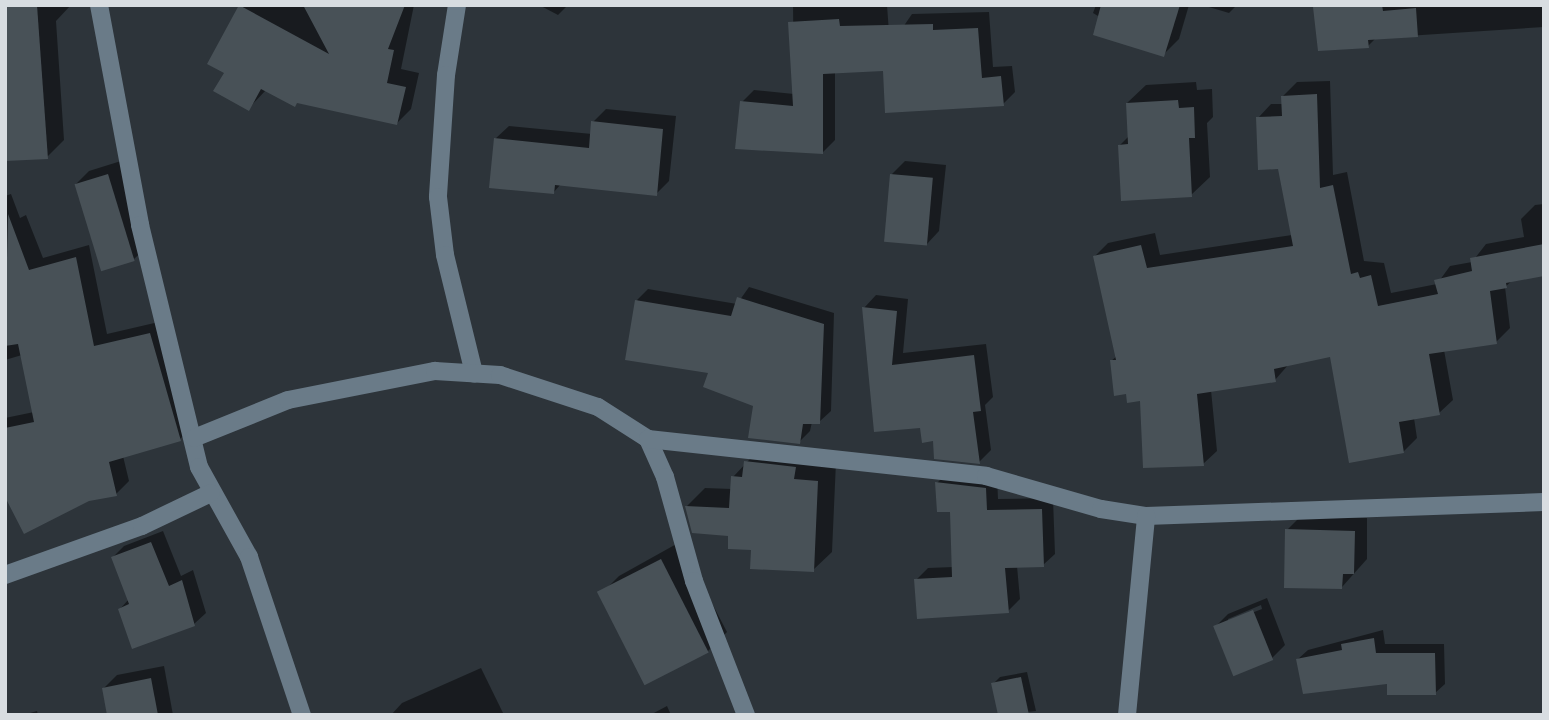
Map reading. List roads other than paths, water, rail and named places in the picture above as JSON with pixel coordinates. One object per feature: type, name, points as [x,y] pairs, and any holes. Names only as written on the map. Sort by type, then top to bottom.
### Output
[{"type":"street","points":[[99,5],[140,225],[194,438],[211,493],[249,557],[302,715]]},
{"type":"street","points":[[457,5],[446,75],[438,197],[445,255],[474,373]]},
{"type":"street","points":[[194,438],[288,400],[435,371],[500,375],[555,390],[598,407],[648,439],[986,477],[1101,509],[1146,516],[1544,502]]},
{"type":"street","points":[[648,439],[665,477],[694,580],[746,715]]},
{"type":"street","points":[[5,575],[142,526],[211,493]]},
{"type":"street","points":[[1128,715],[1146,516]]}]
